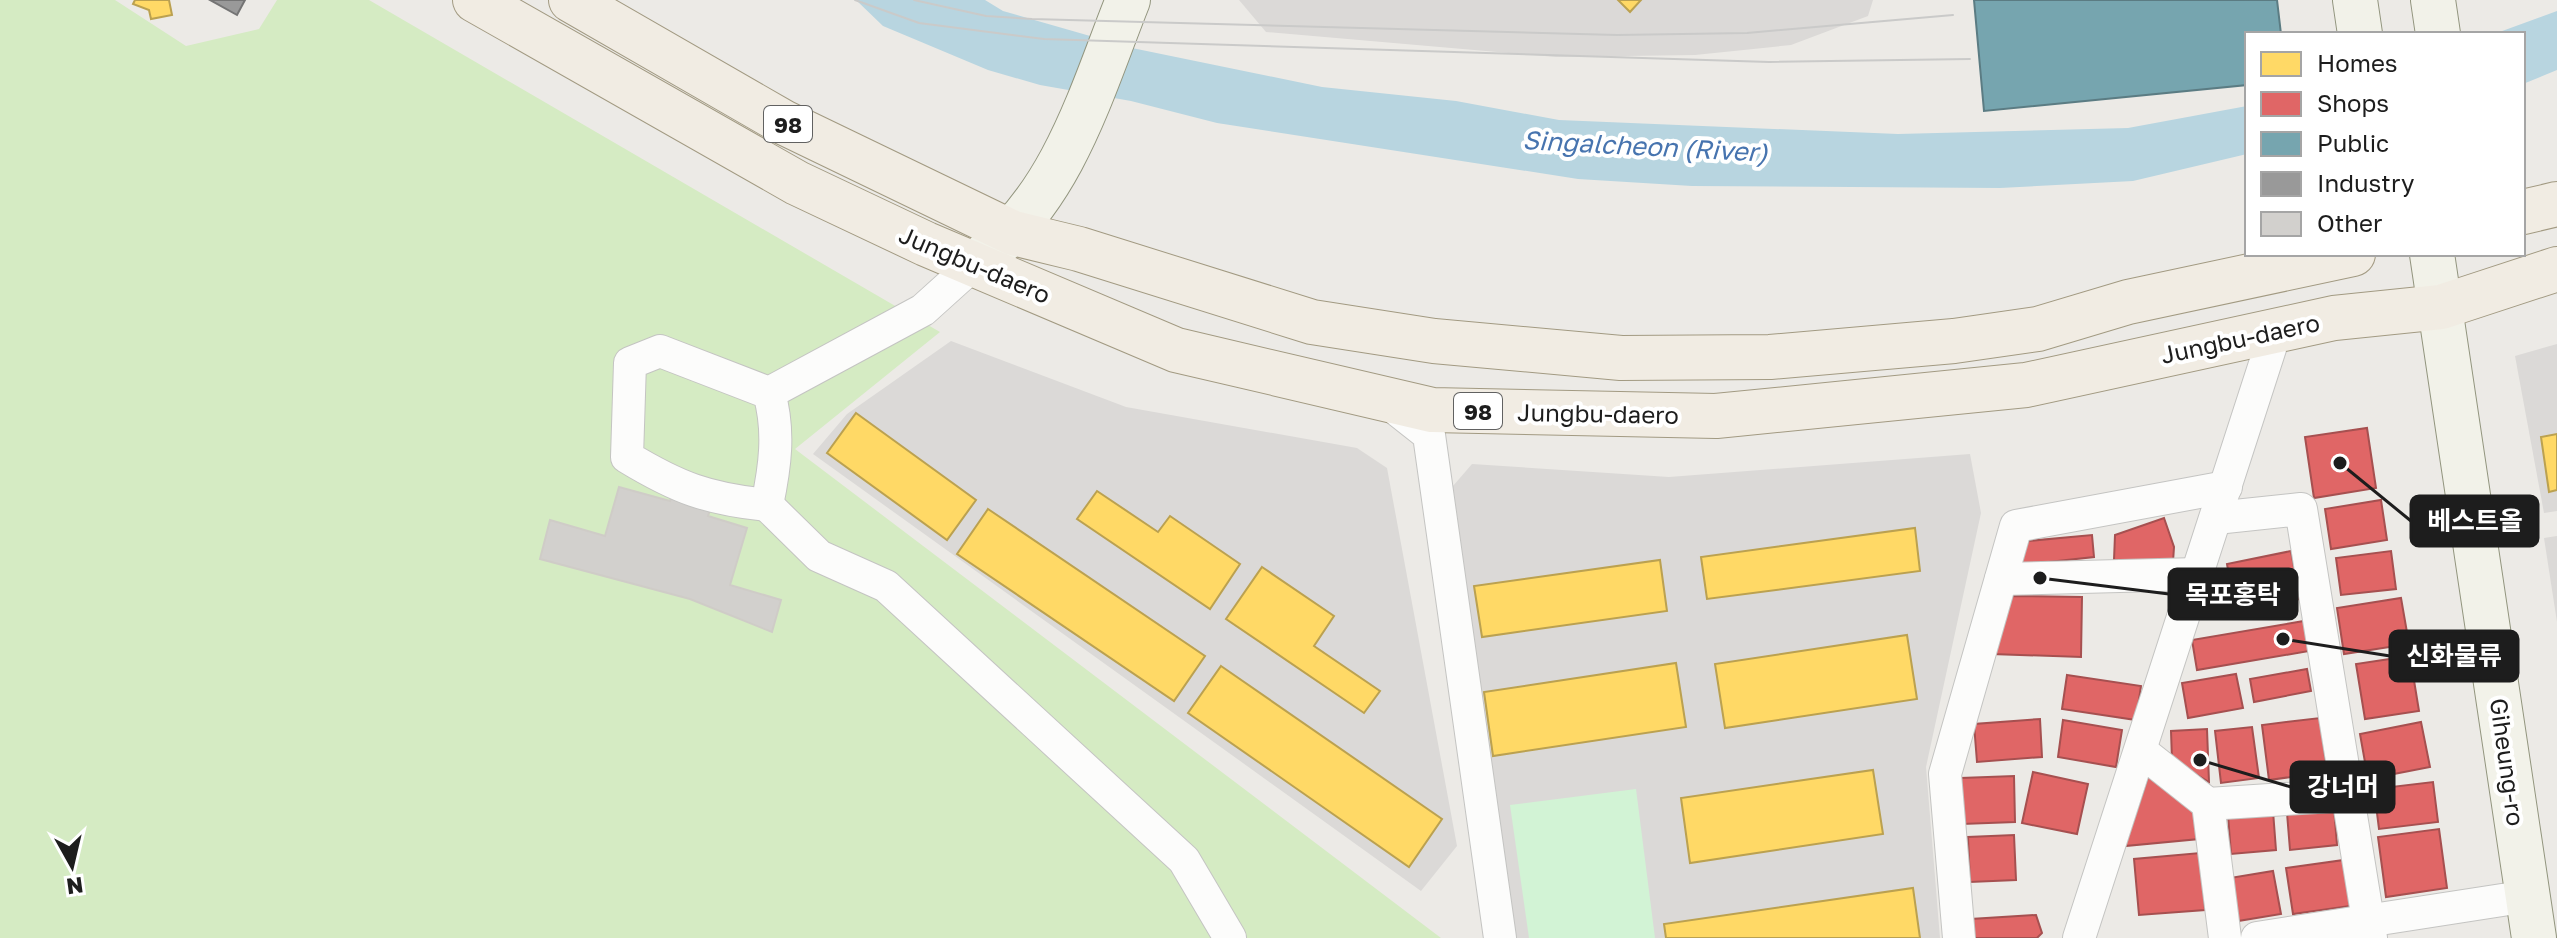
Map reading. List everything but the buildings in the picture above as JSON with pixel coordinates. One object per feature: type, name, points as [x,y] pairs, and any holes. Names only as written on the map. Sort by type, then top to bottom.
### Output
[{"type":"main road","name":"Jungbu-daero","points":[[475,0],[797,183],[974,264],[1176,350],[1432,410],[1716,416],[2026,385],[2334,318],[2441,307],[2557,269]]},
{"type":"main road","name":"Jungbu-daero","points":[[571,0],[783,122],[1013,233],[1079,249],[1312,322],[1434,341],[1621,358],[1770,357],[1954,341],[2038,329],[2128,302],[2344,256]]},
{"type":"main road","points":[[974,264],[1013,233],[1062,162],[1128,0]]},
{"type":"main road","points":[[2355,0],[2360,32]]},
{"type":"main road","points":[[2433,0],[2438,32]]},
{"type":"main road","points":[[2525,212],[2557,204]]},
{"type":"main road","name":"Giheung-ro","points":[[2432,256],[2540,909]]},
{"type":"street","points":[[974,264],[923,310],[769,393],[660,351],[630,363],[626,398],[627,457],[674,485],[726,501],[767,505],[819,556],[886,586],[1184,860],[1230,938]]},
{"type":"street","points":[[2079,938],[2276,330]]},
{"type":"street","points":[[767,505],[775,465],[776,417],[769,393]]},
{"type":"street","points":[[1381,398],[1429,435],[1500,938]]},
{"type":"street","points":[[1429,435],[1493,411]]},
{"type":"street","points":[[1959,938],[1945,774],[2016,526],[2226,487]]},
{"type":"street","points":[[2216,518],[2301,509],[2370,930]]},
{"type":"street","points":[[2001,579],[2198,574]]},
{"type":"street","points":[[2141,751],[2208,804],[2349,795]]},
{"type":"street","points":[[2208,804],[2225,938]]},
{"type":"street","points":[[2257,938],[2370,930],[2540,909]]},
{"type":"shaded area","points":[[1239,0],[1873,0],[1868,16],[1791,45],[1695,55],[1556,57],[1266,32]]},
{"type":"shaded area","points":[[951,341],[1126,407],[1357,448],[1387,468],[1457,846],[1421,891],[813,454],[847,414]]},
{"type":"shaded area","points":[[2557,344],[2557,511],[2544,513],[2515,356]]},
{"type":"shaded area","points":[[1970,454],[1981,513],[1926,767],[1940,938],[1515,938],[1453,486],[1472,464],[1669,477]]},
{"type":"shaded area","points":[[2557,536],[2557,622],[2544,538]]},
{"type":"green space","points":[[0,0],[115,0],[186,46],[259,29],[277,0],[369,0],[940,332],[795,449],[1441,938],[0,938]]},
{"type":"green space","points":[[1636,789],[1655,938],[1529,938],[1510,805]]},
{"type":"water","name":"Singalcheon (River)","points":[[856,0],[985,0],[1003,11],[1132,48],[1322,87],[1456,101],[1559,120],[1898,134],[2128,128],[2245,106],[2245,154],[2133,181],[2000,188],[1692,186],[1578,179],[1217,123],[1131,101],[1040,85],[988,70],[883,26]]},
{"type":"water","points":[[2557,11],[2557,70],[2525,83],[2525,32],[2499,32]]},
{"type":"tram line","points":[[855,0],[919,23],[1044,39],[1769,62],[1970,59]]},
{"type":"tram line","points":[[914,0],[986,16],[1032,19],[1617,35],[1747,33],[1953,15]]},
{"type":"place","name":"베스트올","points":[[2340,463]]},
{"type":"place","name":"목포홍탁","points":[[2040,578]]},
{"type":"place","name":"신화물류","points":[[2283,639]]},
{"type":"place","name":"강너머","points":[[2200,760]]}]
